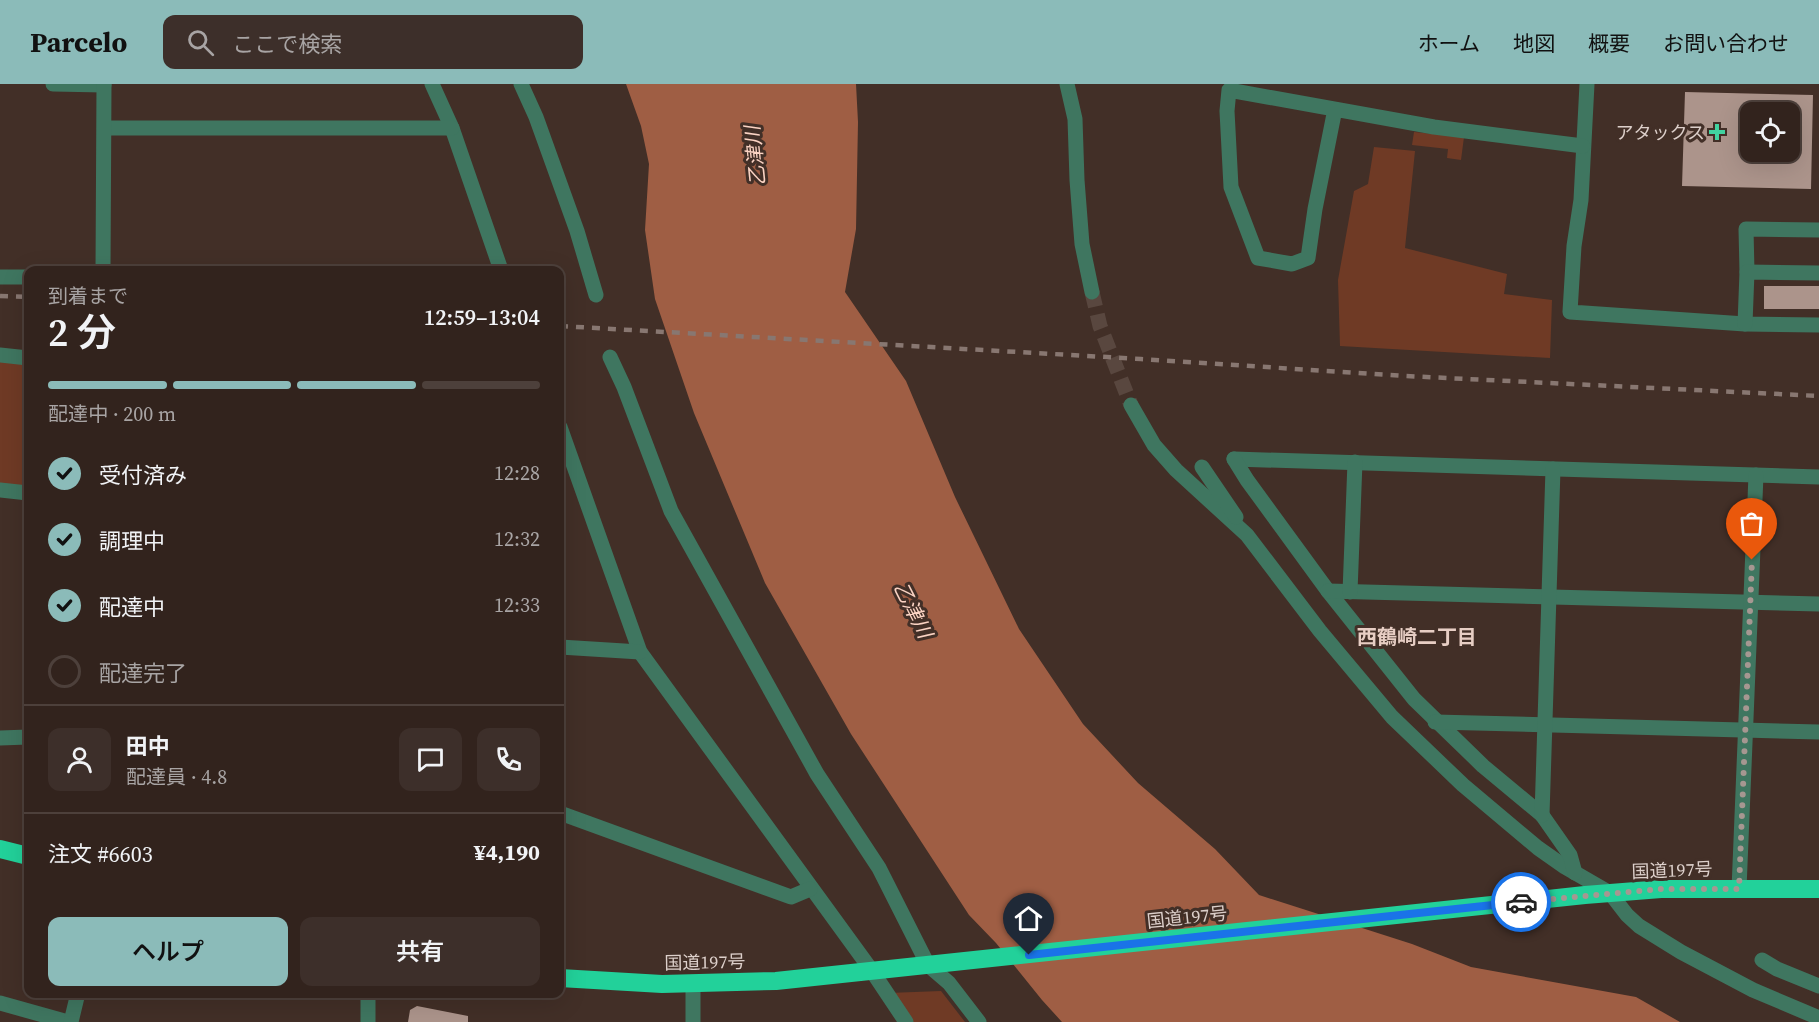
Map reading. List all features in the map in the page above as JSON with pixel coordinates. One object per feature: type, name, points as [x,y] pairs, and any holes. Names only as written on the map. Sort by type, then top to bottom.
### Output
[{"type":"highway","points":[[0,849],[24,855]]},
{"type":"highway","name":"国道197号","points":[[564,978],[693,984],[776,981],[1585,895],[1661,889],[1819,889]]},
{"type":"street","points":[[53,84],[104,84],[103,266]]},
{"type":"street","points":[[432,84],[452,128],[500,266]]},
{"type":"street","points":[[521,84],[536,117],[574,221],[596,295]]},
{"type":"street","points":[[1067,84],[1075,119],[1082,244],[1092,292]]},
{"type":"street","points":[[1587,84],[1581,200],[1574,246],[1570,312],[1745,324],[1819,326]]},
{"type":"street","points":[[1335,109],[1315,209],[1308,258],[1292,264],[1258,258],[1231,187],[1227,111],[1229,90],[1335,109],[1434,127],[1583,146]]},
{"type":"street","points":[[105,128],[452,128]]},
{"type":"street","points":[[1745,324],[1746,230],[1819,230]]},
{"type":"street","points":[[1747,272],[1819,273]]},
{"type":"street","points":[[0,277],[24,278]]},
{"type":"street","points":[[0,355],[24,358]]},
{"type":"street","points":[[610,357],[624,387],[671,511],[817,774],[879,868],[928,965],[949,983],[979,1022]]},
{"type":"street","points":[[1131,405],[1154,445],[1176,470],[1247,535]]},
{"type":"street","points":[[564,438],[640,652],[810,889],[872,971],[906,1022]]},
{"type":"street","points":[[1575,873],[1570,855],[1542,815],[1483,766],[1435,722],[1414,699],[1328,591],[1234,459],[1819,477]]},
{"type":"street","points":[[1350,592],[1355,462]]},
{"type":"street","points":[[1202,467],[1247,535],[1320,631],[1392,717],[1432,758],[1538,848],[1610,893],[1639,926],[1681,952],[1753,990],[1819,1018]]},
{"type":"street","points":[[1542,815],[1553,469]]},
{"type":"street","points":[[1739,889],[1756,475]]},
{"type":"street","points":[[0,490],[24,493]]},
{"type":"street","points":[[1328,591],[1819,604]]},
{"type":"street","points":[[564,647],[640,652]]},
{"type":"street","points":[[1435,722],[1819,732]]},
{"type":"street","points":[[0,738],[24,737]]},
{"type":"street","points":[[564,814],[791,897],[810,889]]},
{"type":"street","points":[[1762,960],[1777,969],[1819,986]]},
{"type":"street","points":[[693,984],[693,1022]]},
{"type":"street","points":[[0,1003],[69,1022],[76,998]]},
{"type":"street","points":[[368,998],[369,1022]]},
{"type":"shaded area","points":[[1414,132],[1464,137],[1461,160],[1447,158],[1448,149],[1412,145]]},
{"type":"shaded area","points":[[1374,147],[1415,151],[1405,248],[1507,274],[1504,294],[1552,300],[1550,358],[1340,346],[1338,280],[1354,191],[1368,184]]},
{"type":"shaded area","points":[[0,361],[24,364],[24,487],[0,484]]},
{"type":"shaded area","points":[[941,991],[965,1022],[907,1022],[888,993]]},
{"type":"water","name":"乙津川","points":[[626,84],[856,84],[858,122],[856,229],[845,292],[906,381],[955,497],[1019,629],[1083,724],[1138,783],[1215,849],[1259,895],[1412,944],[1471,967],[1636,997],[1680,1022],[1062,1022],[996,943],[969,915],[851,734],[765,583],[694,413],[655,299],[645,230],[649,164],[641,126]]},
{"type":"building","name":"アタックス","points":[[1685,92],[1813,95],[1811,189],[1682,186]]},
{"type":"building","points":[[1764,286],[1819,286],[1819,309],[1764,309]]},
{"type":"building","points":[[417,1006],[468,1016],[468,1022],[408,1022],[410,1010]]},
{"type":"tunnel","points":[[1092,292],[1100,326],[1131,405]]},
{"type":"railway","points":[[0,296],[24,297]]},
{"type":"railway","points":[[564,326],[1405,376],[1819,396]]},
{"type":"way so far","points":[[1521,902],[1661,889],[1739,889],[1752,560]]},
{"type":"place","name":"アタックス","points":[[1717,132]]},
{"type":"district","name":"西鶴崎二丁目","points":[[1417,637]]},
{"type":"route","points":[[1029,955],[1521,902]]}]
